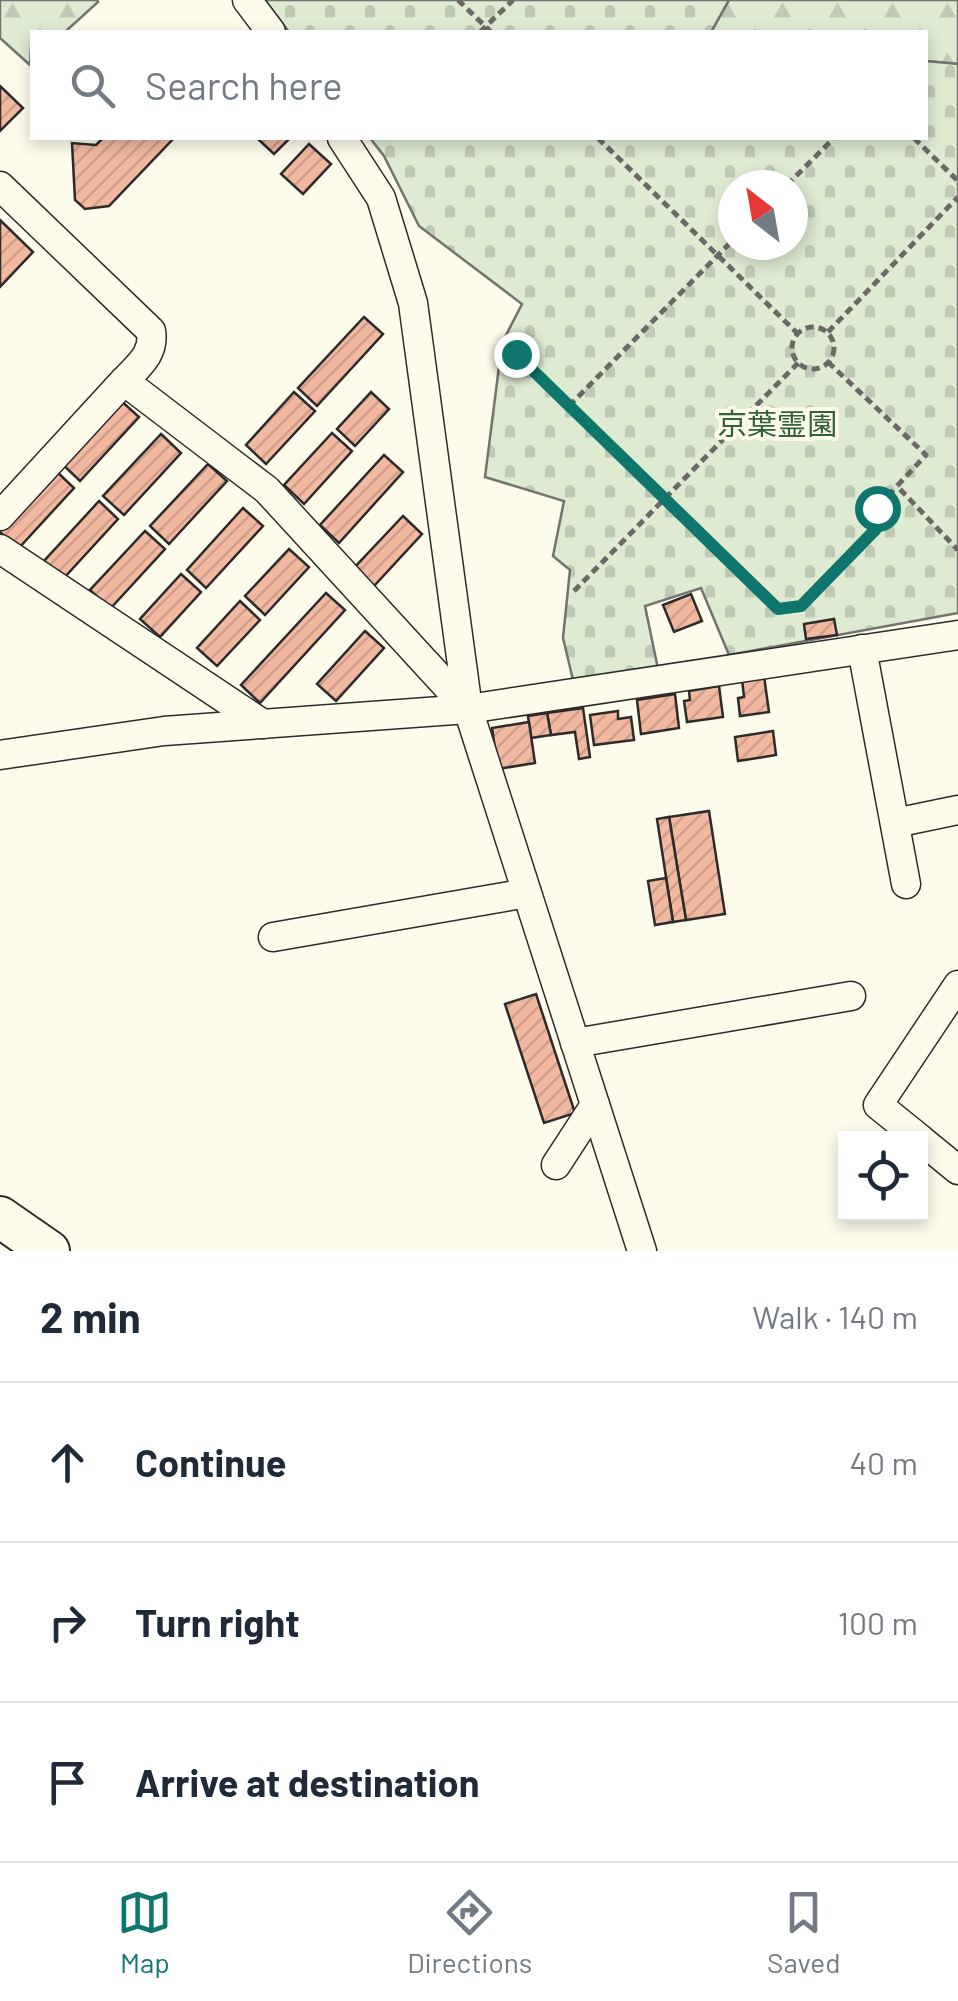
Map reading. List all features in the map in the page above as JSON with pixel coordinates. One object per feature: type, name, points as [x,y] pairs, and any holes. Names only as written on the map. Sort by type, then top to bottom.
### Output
[{"type":"highway","points":[[3,1224],[45,1250]]},
{"type":"street","points":[[247,0],[270,30]]},
{"type":"street","points":[[343,140],[381,198],[413,304],[468,709],[642,1251]]},
{"type":"street","points":[[0,186],[150,331],[152,345],[147,357],[0,516]]},
{"type":"street","points":[[124,381],[267,490],[468,709]]},
{"type":"street","points":[[0,549],[263,724]]},
{"type":"street","points":[[0,754],[164,731],[468,709],[958,634]]},
{"type":"street","points":[[862,649],[906,884]]},
{"type":"street","points":[[895,824],[958,810]]},
{"type":"street","points":[[273,937],[527,893]]},
{"type":"street","points":[[910,1131],[878,1104],[950,1014],[958,984]]},
{"type":"street","points":[[575,1043],[851,996]]},
{"type":"street","points":[[556,1165],[595,1105]]},
{"type":"street","points":[[928,1146],[958,1170]]},
{"type":"path","points":[[458,0],[485,30]]},
{"type":"path","points":[[487,30],[513,0]]},
{"type":"path","points":[[569,406],[718,256],[600,140]]},
{"type":"path","points":[[803,170],[832,140]]},
{"type":"path","points":[[916,140],[958,182]]},
{"type":"path","points":[[828,332],[958,197]]},
{"type":"path","points":[[722,260],[798,334]]},
{"type":"path","points":[[813,327],[828,332],[834,348],[828,362],[814,369],[798,363],[792,348],[798,334],[813,327]]},
{"type":"path","points":[[516,354],[778,609],[789,610],[801,606],[876,529],[877,508],[926,454],[828,362]]},
{"type":"path","points":[[574,591],[798,363]]},
{"type":"path","points":[[896,486],[958,550]]},
{"type":"green space","points":[[0,0],[98,2],[67,30],[30,30],[30,65],[0,38]]},
{"type":"green space","points":[[265,0],[729,0],[712,30],[288,30]]},
{"type":"green space","points":[[729,0],[958,0],[958,64],[928,61],[928,30],[712,30]]},
{"type":"green space","name":"京葉霊園","points":[[928,61],[958,64],[958,613],[729,655],[701,588],[645,606],[658,669],[574,684],[563,638],[570,570],[553,556],[564,501],[485,477],[502,343],[522,304],[419,226],[384,156],[372,140],[928,140]]},
{"type":"building","points":[[0,86],[23,108],[0,131]]},
{"type":"building","points":[[101,140],[172,140],[109,206],[85,209],[75,200],[72,143],[96,145]]},
{"type":"building","points":[[259,140],[288,140],[274,154]]},
{"type":"building","points":[[309,144],[331,164],[303,194],[281,174]]},
{"type":"building","points":[[0,220],[33,252],[0,287]]},
{"type":"building","points":[[364,317],[383,334],[317,406],[298,388]]},
{"type":"building","points":[[294,392],[315,411],[266,464],[246,445]]},
{"type":"building","points":[[371,392],[389,409],[355,446],[337,429]]},
{"type":"building","points":[[119,399],[139,417],[80,481],[60,462]]},
{"type":"building","points":[[332,433],[352,451],[304,504],[284,485]]},
{"type":"building","points":[[161,434],[181,453],[124,515],[103,496]]},
{"type":"building","points":[[384,455],[403,472],[339,543],[320,525]]},
{"type":"building","points":[[208,464],[227,481],[169,544],[150,526]]},
{"type":"building","points":[[53,468],[74,488],[18,549],[0,532],[0,525]]},
{"type":"building","points":[[99,501],[118,519],[63,579],[44,561]]},
{"type":"building","points":[[243,508],[263,526],[206,588],[187,570]]},
{"type":"building","points":[[403,516],[422,534],[374,586],[354,568]]},
{"type":"building","points":[[145,531],[165,549],[110,609],[90,590]]},
{"type":"building","points":[[289,549],[309,567],[265,615],[245,596]]},
{"type":"building","points":[[181,574],[201,592],[160,637],[140,619]]},
{"type":"building","points":[[326,593],[345,610],[260,703],[241,685]]},
{"type":"building","points":[[691,594],[702,621],[674,632],[663,605]]},
{"type":"building","points":[[240,601],[260,620],[217,666],[197,648]]},
{"type":"building","points":[[834,619],[837,635],[806,639],[804,624]]},
{"type":"building","points":[[365,631],[384,648],[336,701],[317,684]]},
{"type":"building","points":[[764,676],[769,712],[740,716],[742,679]]},
{"type":"building","points":[[719,686],[723,717],[687,722],[684,701],[690,700],[689,691]]},
{"type":"building","points":[[675,694],[679,728],[641,734],[637,700]]},
{"type":"building","points":[[583,708],[590,757],[579,759],[575,732],[551,735],[547,713]]},
{"type":"building","points":[[618,711],[618,719],[631,717],[634,740],[594,745],[590,715]]},
{"type":"building","points":[[547,713],[551,735],[531,738],[528,716]]},
{"type":"building","points":[[529,722],[535,763],[498,769],[492,728]]},
{"type":"building","points":[[773,731],[776,755],[738,761],[735,737]]},
{"type":"building","points":[[709,811],[725,914],[686,920],[669,817]]},
{"type":"building","points":[[669,817],[686,920],[673,922],[657,819]]},
{"type":"building","points":[[666,878],[673,922],[655,925],[648,881]]},
{"type":"building","points":[[536,994],[575,1113],[544,1123],[505,1004]]},
{"type":"route","points":[[516,354],[778,609],[801,606],[876,529],[877,508]]}]
